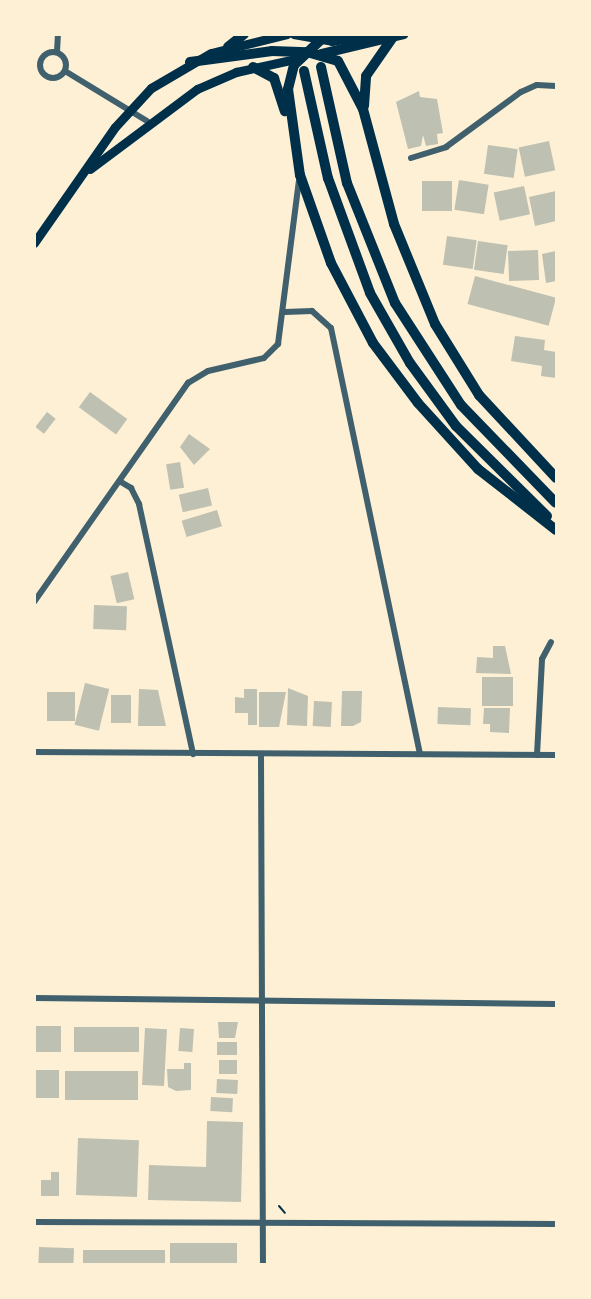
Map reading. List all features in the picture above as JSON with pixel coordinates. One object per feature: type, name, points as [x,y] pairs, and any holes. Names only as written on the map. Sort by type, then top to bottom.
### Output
[{"type":"highway","points":[[228,47],[244,34]]},
{"type":"highway","points":[[294,34],[316,37],[370,34]]},
{"type":"highway","points":[[377,34],[398,35]]},
{"type":"highway","points":[[318,55],[398,35]]},
{"type":"highway","points":[[363,109],[366,76],[398,35]]},
{"type":"highway","points":[[293,141],[288,83],[301,54],[316,37]]},
{"type":"highway","points":[[190,62],[249,52],[318,55],[338,62],[363,109],[403,250],[435,324],[479,395],[556,478]]},
{"type":"highway","points":[[253,67],[274,78],[293,141],[300,175],[331,263],[391,369],[478,469],[556,530]]},
{"type":"highway","points":[[321,67],[347,183],[400,314],[490,441],[556,503]]},
{"type":"highway","points":[[304,71],[340,217],[392,331],[430,393],[478,452],[556,524]]},
{"type":"main road","points":[[34,243],[90,169],[130,107],[190,62],[228,47],[287,34]]},
{"type":"main road","points":[[90,169],[147,122],[197,89],[253,67],[301,54]]},
{"type":"street","points":[[43,74],[55,79],[65,71],[66,62],[57,52],[58,34]]},
{"type":"street","points":[[43,74],[38,57],[57,52]]},
{"type":"street","points":[[65,71],[130,107],[147,122]]},
{"type":"street","points":[[34,80],[43,74]]},
{"type":"street","points":[[411,158],[446,147],[521,92],[537,85],[556,86]]},
{"type":"street","points":[[34,602],[188,383],[208,371],[264,358],[278,344],[285,312],[300,175]]},
{"type":"street","points":[[285,312],[312,311],[331,328],[420,754]]},
{"type":"street","points":[[120,482],[131,488],[139,504],[193,754]]},
{"type":"street","points":[[537,755],[542,659],[550,642]]},
{"type":"street","points":[[34,752],[556,756]]},
{"type":"street","points":[[261,754],[258,1001],[263,1264]]},
{"type":"street","points":[[34,998],[556,1004]]},
{"type":"street","points":[[34,1222],[556,1224]]},
{"type":"path","points":[[279,1206],[285,1213]]},
{"type":"building","points":[[419,91],[420,97],[437,99],[443,133],[437,134],[438,144],[426,146],[423,135],[421,146],[408,149],[396,102]]},
{"type":"building","points":[[549,141],[555,170],[525,177],[519,147]]},
{"type":"building","points":[[488,145],[518,149],[514,178],[484,174]]},
{"type":"building","points":[[459,180],[489,185],[484,214],[454,210]]},
{"type":"building","points":[[422,181],[452,181],[452,211],[422,211]]},
{"type":"building","points":[[524,186],[530,214],[500,221],[494,192]]},
{"type":"building","points":[[556,191],[556,221],[535,226],[529,197]]},
{"type":"building","points":[[447,236],[477,240],[473,269],[443,265]]},
{"type":"building","points":[[478,241],[508,245],[504,274],[474,270]]},
{"type":"building","points":[[538,250],[539,280],[509,281],[508,251]]},
{"type":"building","points":[[556,251],[556,281],[546,283],[542,254]]},
{"type":"building","points":[[475,276],[556,298],[549,326],[467,304]]},
{"type":"building","points":[[515,336],[545,340],[544,350],[556,352],[556,378],[541,376],[542,366],[511,361]]},
{"type":"building","points":[[90,392],[127,419],[116,434],[79,407]]},
{"type":"building","points":[[47,412],[56,419],[44,434],[35,427]]},
{"type":"building","points":[[189,434],[210,449],[194,465],[180,447]]},
{"type":"building","points":[[180,462],[184,488],[170,490],[166,464]]},
{"type":"building","points":[[208,488],[212,506],[183,512],[179,495]]},
{"type":"building","points":[[217,510],[222,526],[187,537],[182,521]]},
{"type":"building","points":[[128,572],[134,599],[117,603],[110,576]]},
{"type":"building","points":[[94,605],[127,606],[126,630],[93,629]]},
{"type":"building","points":[[493,646],[505,646],[511,674],[476,673],[477,657],[493,658]]},
{"type":"building","points":[[482,677],[513,677],[513,706],[482,706]]},
{"type":"building","points":[[85,683],[109,689],[99,731],[75,725]]},
{"type":"building","points":[[288,688],[308,696],[307,726],[287,725]]},
{"type":"building","points":[[139,689],[158,690],[166,726],[138,726]]},
{"type":"building","points":[[244,689],[257,689],[257,725],[248,725],[248,713],[235,713],[235,697],[244,698]]},
{"type":"building","points":[[342,691],[362,691],[361,722],[353,726],[341,726]]},
{"type":"building","points":[[47,692],[75,692],[75,721],[47,721]]},
{"type":"building","points":[[259,692],[286,692],[279,727],[259,727]]},
{"type":"building","points":[[111,695],[131,695],[131,723],[111,723]]},
{"type":"building","points":[[314,701],[332,702],[331,727],[313,726]]},
{"type":"building","points":[[438,707],[471,708],[470,725],[437,724]]},
{"type":"building","points":[[484,708],[510,708],[509,733],[490,732],[490,724],[483,724]]},
{"type":"building","points":[[218,1022],[238,1022],[235,1038],[219,1038]]},
{"type":"building","points":[[34,1026],[61,1026],[61,1052],[34,1052]]},
{"type":"building","points":[[74,1027],[139,1027],[139,1052],[74,1052]]},
{"type":"building","points":[[145,1028],[167,1029],[164,1086],[142,1085]]},
{"type":"building","points":[[180,1028],[194,1029],[192,1052],[178,1051]]},
{"type":"building","points":[[217,1042],[237,1042],[237,1055],[217,1055]]},
{"type":"building","points":[[219,1060],[237,1060],[237,1074],[219,1074]]},
{"type":"building","points":[[184,1063],[191,1063],[191,1090],[176,1091],[168,1087],[167,1069],[184,1069]]},
{"type":"building","points":[[34,1070],[59,1070],[59,1098],[34,1098]]},
{"type":"building","points":[[65,1071],[138,1071],[138,1100],[65,1100]]},
{"type":"building","points":[[217,1079],[238,1080],[237,1094],[216,1093]]},
{"type":"building","points":[[211,1097],[233,1098],[232,1112],[210,1111]]},
{"type":"building","points":[[207,1121],[243,1122],[241,1202],[148,1200],[149,1165],[206,1167]]},
{"type":"building","points":[[78,1138],[139,1140],[137,1197],[76,1195]]},
{"type":"building","points":[[51,1172],[59,1172],[59,1196],[41,1196],[41,1180],[51,1180]]},
{"type":"building","points":[[170,1243],[237,1243],[237,1264],[170,1264]]},
{"type":"building","points":[[39,1247],[74,1248],[73,1264],[38,1264]]},
{"type":"building","points":[[83,1250],[165,1250],[165,1264],[83,1264]]}]
